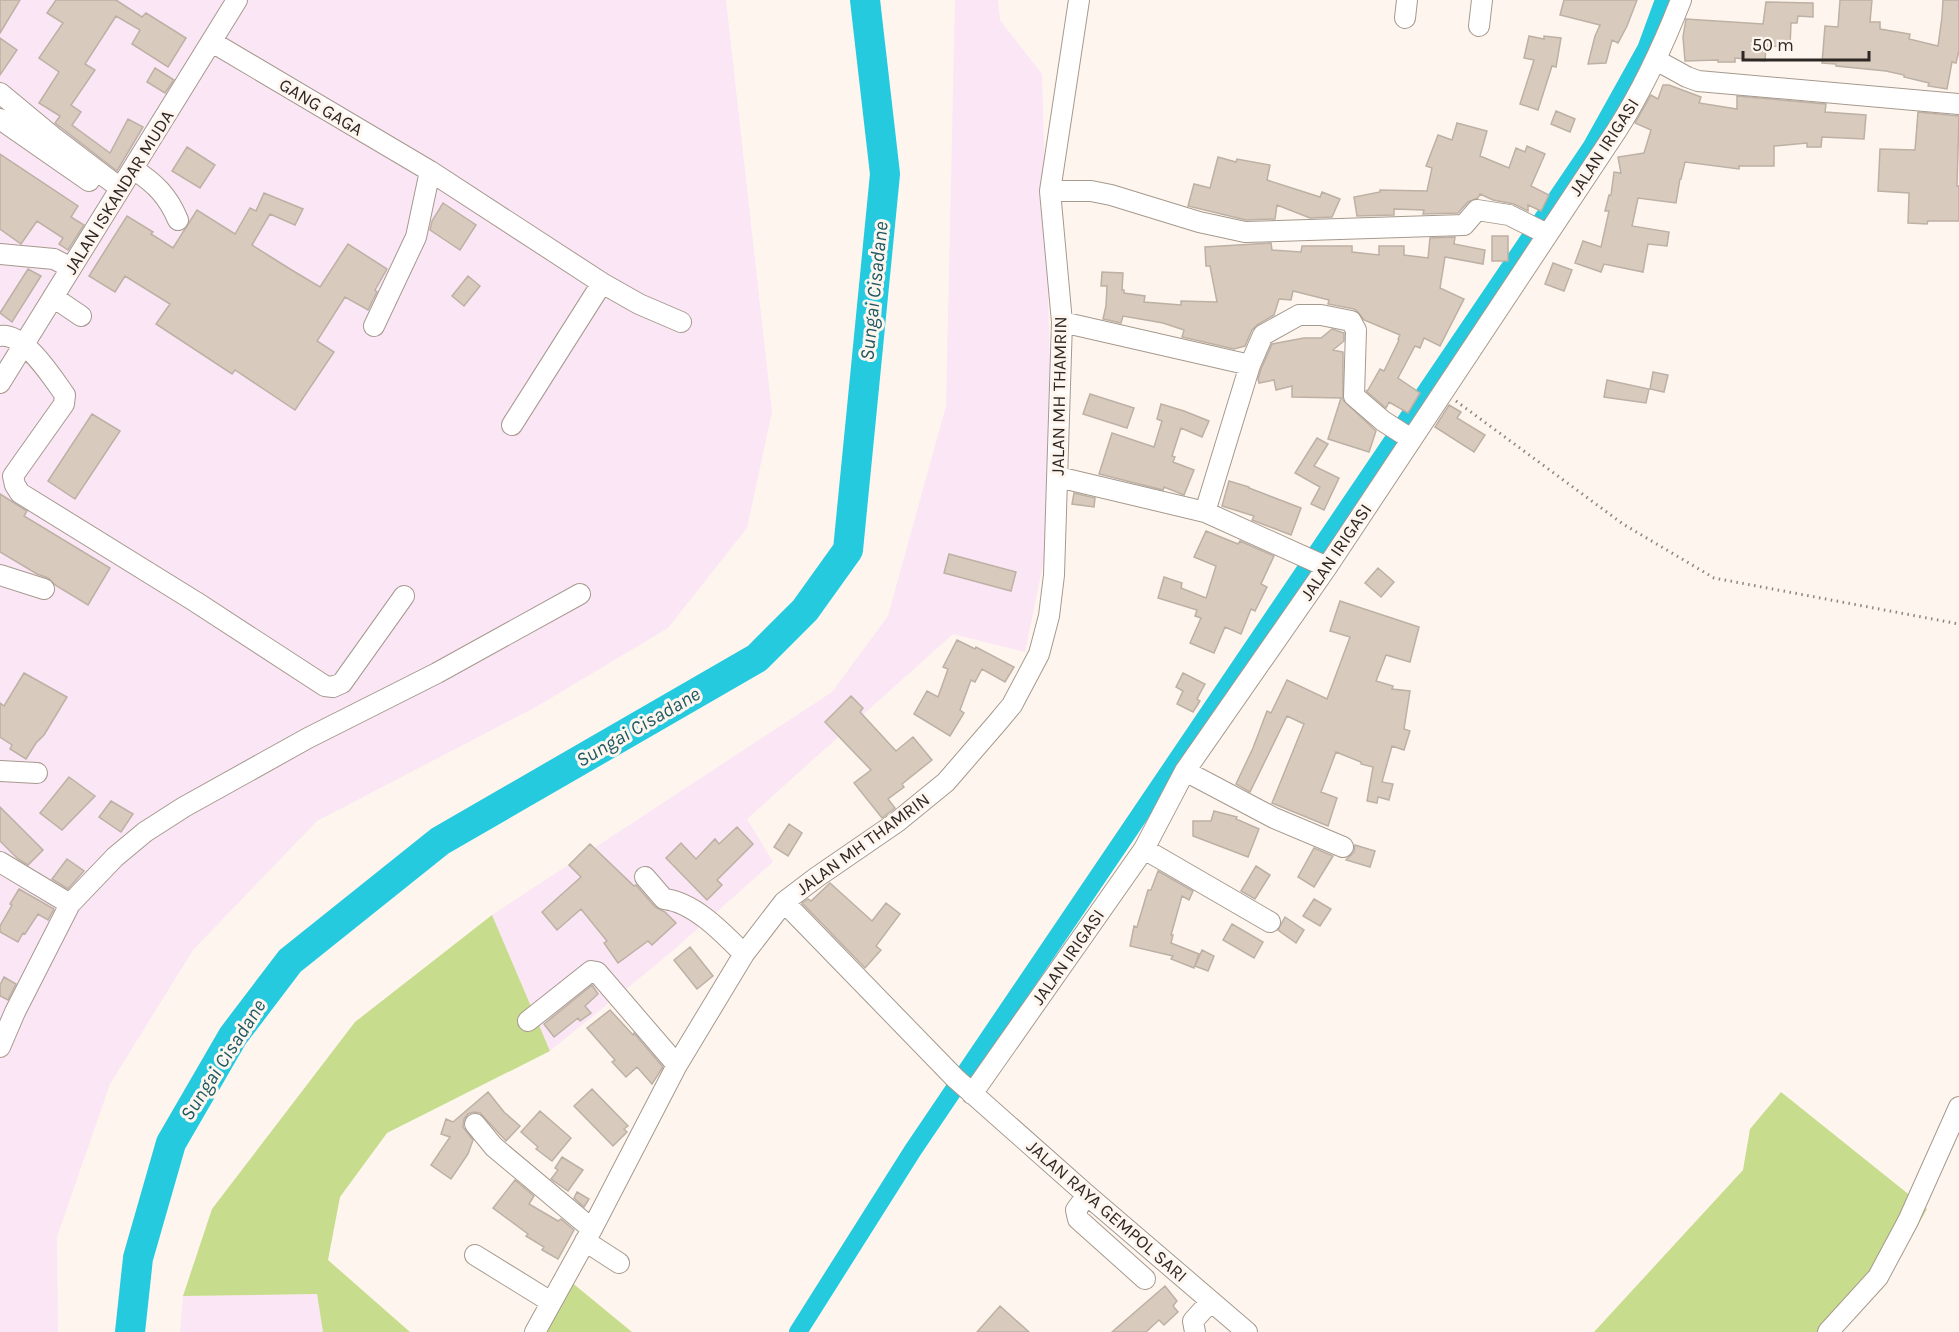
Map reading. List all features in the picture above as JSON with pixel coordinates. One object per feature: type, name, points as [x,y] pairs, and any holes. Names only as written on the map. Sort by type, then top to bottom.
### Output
[{"type":"street","name":"JALAN ISKANDAR MUDA","points":[[0,383],[237,0]]},
{"type":"street","name":"JALAN MH THAMRIN","points":[[535,1332],[589,1235],[677,1065],[744,954],[784,902],[897,822],[946,782],[1012,705],[1039,654],[1049,616],[1054,575],[1062,322],[1050,191],[1078,0]]},
{"type":"street","points":[[1479,26],[1482,0]]},
{"type":"street","name":"JALAN IRIGASI","points":[[965,1087],[1144,849],[1185,771],[1403,433],[1443,392],[1537,229],[1637,98],[1681,0]]},
{"type":"street","name":"GANG GAGA","points":[[212,42],[430,171],[602,283],[639,304],[681,322]]},
{"type":"street","points":[[1656,60],[1698,81],[1959,104]]},
{"type":"street","points":[[0,93],[116,193]]},
{"type":"street","points":[[0,119],[116,193]]},
{"type":"street","points":[[133,169],[158,188],[171,202],[178,220]]},
{"type":"street","points":[[374,326],[416,237],[430,171]]},
{"type":"street","points":[[1050,191],[1091,191],[1111,195],[1199,222],[1245,232],[1464,225],[1477,210],[1509,215],[1537,229]]},
{"type":"street","points":[[0,254],[54,259],[71,268]]},
{"type":"street","points":[[512,425],[602,283]]},
{"type":"street","points":[[53,297],[81,316]]},
{"type":"street","points":[[1205,512],[1250,365],[1263,335],[1299,315],[1321,315],[1351,321],[1356,330],[1354,396],[1383,421],[1403,433]]},
{"type":"street","points":[[1062,322],[1250,365]]},
{"type":"street","points":[[0,336],[9,336],[40,360],[65,395],[64,404],[13,476],[20,493],[196,602],[325,686],[333,687],[342,683],[404,596]]},
{"type":"street","points":[[1058,477],[1205,512],[1320,563]]},
{"type":"street","points":[[0,575],[44,589]]},
{"type":"street","points":[[0,1047],[15,1012],[70,904],[115,856],[145,832],[184,807],[308,738],[437,673],[580,594]]},
{"type":"street","points":[[0,771],[37,773]]},
{"type":"street","points":[[1185,771],[1274,818],[1343,847]]},
{"type":"street","points":[[1144,849],[1270,922]]},
{"type":"street","points":[[0,862],[70,904]]},
{"type":"street","points":[[645,877],[664,899],[675,900],[716,926],[744,954]]},
{"type":"street","name":"JALAN RAYA GEMPOL SARI","points":[[784,902],[965,1087],[1247,1332]]},
{"type":"street","points":[[528,1021],[591,971],[597,972],[677,1065]]},
{"type":"street","points":[[1828,1332],[1878,1277],[1884,1267],[1908,1221],[1959,1107]]},
{"type":"street","points":[[475,1124],[494,1147],[619,1263]]},
{"type":"street","points":[[1087,1195],[1076,1210],[1078,1219],[1145,1279]]},
{"type":"street","points":[[475,1255],[551,1302]]},
{"type":"street","points":[[1195,1332],[1193,1321],[1211,1300]]},
{"type":"path","points":[[1443,392],[1623,524],[1714,578],[1959,624]]},
{"type":"shaded area","points":[[0,0],[726,0],[772,412],[747,528],[668,628],[536,707],[317,821],[193,950],[110,1084],[57,1237],[58,1332],[0,1332]]},
{"type":"shaded area","points":[[955,0],[998,0],[1000,20],[1042,74],[1054,512],[1025,652],[953,634],[747,819],[773,862],[669,954],[550,1051],[492,915],[832,692],[888,616],[946,406]]},
{"type":"shaded area","points":[[317,1294],[323,1332],[180,1332],[183,1296]]},
{"type":"green space","points":[[492,915],[550,1051],[387,1133],[340,1197],[328,1260],[410,1332],[323,1332],[317,1294],[183,1296],[212,1209],[355,1022]]},
{"type":"green space","points":[[1781,1092],[1927,1209],[1887,1281],[1840,1332],[1594,1332],[1743,1170],[1750,1129]]},
{"type":"green space","points":[[559,1272],[632,1332],[526,1332]]},
{"type":"building","points":[[0,0],[20,0],[0,33]]},
{"type":"building","points":[[56,0],[116,0],[142,17],[146,13],[186,38],[168,67],[132,44],[140,30],[116,16],[85,64],[95,70],[71,105],[81,112],[72,125],[110,153],[128,119],[143,127],[117,171],[55,123],[60,116],[39,103],[59,72],[39,58],[63,23],[47,13]]},
{"type":"building","points":[[1564,0],[1637,0],[1618,43],[1612,40],[1606,63],[1588,64],[1600,25],[1560,15]]},
{"type":"building","points":[[1840,0],[1872,0],[1870,22],[1880,22],[1880,29],[1910,34],[1909,39],[1938,46],[1943,0],[1959,0],[1959,51],[1956,63],[1952,62],[1947,89],[1928,86],[1929,83],[1886,71],[1822,63],[1825,26],[1838,27]]},
{"type":"building","points":[[1766,2],[1813,3],[1813,17],[1798,16],[1797,23],[1791,23],[1790,47],[1766,46],[1765,61],[1735,58],[1735,62],[1685,61],[1683,37],[1686,19],[1763,24]]},
{"type":"building","points":[[1529,36],[1544,39],[1544,36],[1561,38],[1556,67],[1552,66],[1538,110],[1520,104],[1534,60],[1524,58]]},
{"type":"building","points":[[0,38],[17,50],[0,75]]},
{"type":"building","points":[[155,68],[174,80],[165,93],[147,82]]},
{"type":"building","points":[[1663,85],[1669,85],[1701,97],[1699,103],[1737,109],[1737,96],[1826,104],[1825,112],[1866,115],[1864,139],[1822,137],[1821,147],[1807,147],[1807,143],[1774,146],[1774,166],[1739,166],[1739,169],[1685,162],[1676,203],[1638,198],[1632,226],[1669,232],[1667,246],[1648,244],[1643,272],[1604,264],[1601,272],[1575,263],[1583,241],[1601,247],[1609,211],[1605,211],[1609,195],[1611,195],[1614,172],[1621,173],[1618,157],[1644,153],[1651,130],[1635,123],[1651,95],[1658,99]]},
{"type":"building","points":[[1556,111],[1575,119],[1570,132],[1551,124]]},
{"type":"building","points":[[1918,112],[1959,116],[1957,186],[1959,186],[1959,221],[1908,223],[1909,193],[1878,191],[1880,149],[1915,150]]},
{"type":"building","points":[[1457,123],[1487,131],[1480,156],[1509,168],[1516,148],[1525,152],[1527,146],[1545,154],[1531,186],[1549,195],[1541,211],[1528,205],[1528,211],[1514,204],[1493,200],[1480,194],[1458,213],[1423,214],[1424,210],[1394,209],[1394,215],[1357,216],[1354,197],[1380,192],[1380,190],[1427,191],[1432,168],[1426,166],[1438,135],[1452,140]]},
{"type":"building","points":[[187,147],[215,165],[200,188],[172,171]]},
{"type":"building","points":[[0,154],[78,206],[71,217],[84,225],[68,250],[59,244],[63,238],[37,221],[21,244],[0,229]]},
{"type":"building","points":[[1218,157],[1236,162],[1237,159],[1270,165],[1267,180],[1320,197],[1322,192],[1340,199],[1332,217],[1310,218],[1277,205],[1275,219],[1246,220],[1188,206],[1194,184],[1210,188]]},
{"type":"building","points":[[264,193],[303,209],[295,225],[270,214],[252,245],[290,269],[320,287],[348,244],[387,269],[375,290],[377,292],[368,310],[345,297],[317,341],[334,352],[295,410],[235,370],[232,374],[156,324],[170,304],[125,276],[115,292],[89,276],[127,216],[173,248],[197,210],[235,234],[250,208],[256,211]]},
{"type":"building","points":[[443,203],[476,225],[460,250],[430,230],[432,221]]},
{"type":"building","points":[[1492,236],[1508,236],[1508,261],[1492,261]]},
{"type":"building","points":[[1455,237],[1454,244],[1485,250],[1483,264],[1445,257],[1440,288],[1464,299],[1440,346],[1424,338],[1420,348],[1415,346],[1398,378],[1420,393],[1408,413],[1389,402],[1386,408],[1366,391],[1380,369],[1384,371],[1400,335],[1364,320],[1354,309],[1328,304],[1329,300],[1293,291],[1291,300],[1279,299],[1274,315],[1252,330],[1245,346],[1234,349],[1182,337],[1184,330],[1163,323],[1123,316],[1121,323],[1103,319],[1107,286],[1101,286],[1102,272],[1123,273],[1122,290],[1124,293],[1145,296],[1144,302],[1181,305],[1181,301],[1217,302],[1210,266],[1206,266],[1205,247],[1271,243],[1272,250],[1301,252],[1302,246],[1352,246],[1352,252],[1379,255],[1379,246],[1404,246],[1404,255],[1428,258],[1430,238]]},
{"type":"building","points":[[1553,263],[1572,270],[1564,291],[1545,284]]},
{"type":"building","points":[[28,269],[41,276],[12,322],[0,313]]},
{"type":"building","points":[[468,276],[480,286],[464,306],[452,296]]},
{"type":"building","points":[[1332,329],[1344,333],[1344,341],[1333,350],[1343,352],[1343,400],[1376,431],[1369,452],[1328,439],[1341,398],[1292,397],[1292,386],[1276,390],[1274,380],[1259,383],[1261,369],[1272,344],[1304,338],[1321,338]]},
{"type":"building","points":[[1653,372],[1668,375],[1664,392],[1650,389]]},
{"type":"building","points":[[1607,380],[1649,389],[1646,403],[1604,397]]},
{"type":"building","points":[[1090,394],[1134,408],[1127,428],[1083,414]]},
{"type":"building","points":[[1161,404],[1209,421],[1202,437],[1181,428],[1172,456],[1175,457],[1173,462],[1194,470],[1184,495],[1164,487],[1163,490],[1099,474],[1112,433],[1154,447],[1162,421],[1157,419]]},
{"type":"building","points":[[1449,405],[1461,412],[1457,418],[1485,435],[1474,452],[1435,427]]},
{"type":"building","points":[[92,414],[120,431],[75,499],[48,481]]},
{"type":"building","points":[[1317,438],[1328,444],[1314,466],[1339,478],[1324,510],[1311,504],[1320,487],[1295,473]]},
{"type":"building","points":[[1229,481],[1301,508],[1291,535],[1252,520],[1254,516],[1222,506]]},
{"type":"building","points":[[1074,493],[1095,498],[1094,507],[1072,504]]},
{"type":"building","points":[[0,494],[27,511],[24,516],[110,568],[88,605],[55,585],[48,578],[0,552]]},
{"type":"building","points":[[1206,531],[1238,544],[1240,541],[1274,556],[1261,584],[1267,587],[1255,611],[1251,609],[1241,634],[1225,627],[1214,653],[1190,643],[1201,618],[1195,616],[1197,610],[1158,598],[1164,577],[1182,583],[1181,588],[1206,598],[1216,566],[1194,557]]},
{"type":"building","points":[[949,554],[1016,572],[1011,591],[944,573]]},
{"type":"building","points":[[1378,568],[1394,582],[1381,597],[1365,583]]},
{"type":"building","points":[[1340,601],[1419,627],[1410,662],[1386,655],[1376,681],[1393,686],[1392,689],[1410,691],[1404,729],[1410,731],[1404,750],[1392,746],[1382,782],[1393,784],[1389,800],[1378,797],[1377,803],[1367,801],[1373,767],[1336,752],[1321,792],[1337,798],[1328,826],[1272,803],[1304,724],[1287,716],[1250,792],[1236,784],[1267,711],[1271,713],[1287,680],[1327,699],[1350,637],[1330,631]]},
{"type":"building","points":[[957,640],[975,649],[976,647],[1014,667],[1005,682],[982,669],[975,682],[971,680],[960,710],[964,713],[950,736],[914,714],[927,691],[938,697],[948,669],[943,667]]},
{"type":"building","points":[[24,673],[67,697],[26,759],[10,749],[12,745],[0,737],[0,703],[4,706]]},
{"type":"building","points":[[1183,673],[1205,684],[1197,699],[1200,701],[1193,712],[1177,704],[1183,691],[1176,687]]},
{"type":"building","points":[[851,696],[863,708],[860,712],[896,751],[913,737],[932,760],[902,784],[904,787],[888,799],[895,808],[882,818],[854,783],[871,770],[825,722]]},
{"type":"building","points":[[69,777],[95,796],[62,830],[40,813]]},
{"type":"building","points":[[111,801],[133,814],[121,832],[99,817]]},
{"type":"building","points":[[0,807],[43,850],[28,865],[18,859],[0,841]]},
{"type":"building","points":[[1214,811],[1237,817],[1236,819],[1259,829],[1248,857],[1193,836],[1193,821],[1211,821]]},
{"type":"building","points":[[789,824],[802,833],[788,856],[774,847]]},
{"type":"building","points":[[737,827],[753,844],[717,880],[722,885],[707,900],[666,858],[681,843],[696,859],[715,839],[719,844]]},
{"type":"building","points":[[590,844],[634,886],[636,885],[655,907],[665,912],[676,923],[652,945],[648,941],[618,963],[604,943],[607,941],[581,909],[557,930],[542,912],[581,877],[569,865]]},
{"type":"building","points":[[1355,845],[1375,851],[1370,867],[1346,860],[1354,852]]},
{"type":"building","points":[[1314,848],[1333,856],[1314,887],[1298,877]]},
{"type":"building","points":[[67,859],[84,871],[68,889],[52,879]]},
{"type":"building","points":[[1256,866],[1270,875],[1255,899],[1241,891]]},
{"type":"building","points":[[1158,871],[1193,891],[1189,900],[1182,896],[1171,935],[1173,935],[1171,943],[1199,954],[1194,968],[1171,959],[1173,956],[1130,946],[1134,926],[1137,927],[1148,890],[1151,890]]},
{"type":"building","points":[[830,883],[872,921],[886,903],[900,914],[876,946],[881,950],[865,968],[802,903],[808,899],[811,901]]},
{"type":"building","points":[[19,889],[54,909],[48,920],[38,914],[18,942],[0,932],[0,926]]},
{"type":"building","points":[[1314,899],[1331,909],[1320,926],[1303,916]]},
{"type":"building","points":[[1285,917],[1304,930],[1296,943],[1278,930]]},
{"type":"building","points":[[1232,924],[1263,942],[1254,958],[1223,940]]},
{"type":"building","points":[[690,947],[713,976],[697,989],[674,960]]},
{"type":"building","points":[[1202,950],[1214,956],[1208,971],[1195,966]]},
{"type":"building","points":[[4,977],[16,984],[8,1000],[0,996],[0,985]]},
{"type":"building","points":[[592,985],[598,994],[585,1006],[591,1013],[580,1021],[578,1018],[554,1037],[544,1024]]},
{"type":"building","points":[[610,1010],[633,1035],[634,1033],[663,1067],[652,1084],[637,1067],[626,1077],[612,1062],[615,1060],[587,1028]]},
{"type":"building","points":[[592,1089],[628,1126],[624,1129],[627,1132],[613,1146],[574,1106]]},
{"type":"building","points":[[488,1092],[504,1112],[520,1126],[506,1141],[480,1113],[468,1114],[464,1119],[463,1127],[473,1140],[468,1154],[451,1179],[431,1165],[450,1137],[441,1134],[446,1119],[453,1122]]},
{"type":"building","points":[[540,1111],[571,1138],[552,1161],[536,1149],[538,1147],[521,1132]]},
{"type":"building","points":[[562,1157],[583,1170],[568,1191],[551,1179],[558,1170],[555,1168]]},
{"type":"building","points":[[515,1180],[534,1196],[529,1204],[558,1221],[561,1219],[574,1230],[558,1259],[542,1250],[544,1247],[526,1236],[528,1234],[493,1208]]},
{"type":"building","points":[[577,1192],[589,1199],[584,1207],[574,1198]]},
{"type":"building","points":[[1165,1286],[1177,1301],[1173,1306],[1178,1312],[1164,1325],[1159,1320],[1146,1332],[1112,1332]]},
{"type":"building","points":[[1000,1306],[1029,1332],[977,1332]]},
{"type":"waterway","name":"Sungai Cisadane","points":[[130,1332],[138,1258],[171,1143],[233,1036],[290,961],[440,841],[757,658],[805,610],[848,550],[885,174],[865,0]]},
{"type":"waterway","points":[[798,1332],[913,1150],[1592,146],[1646,49],[1664,0]]}]
